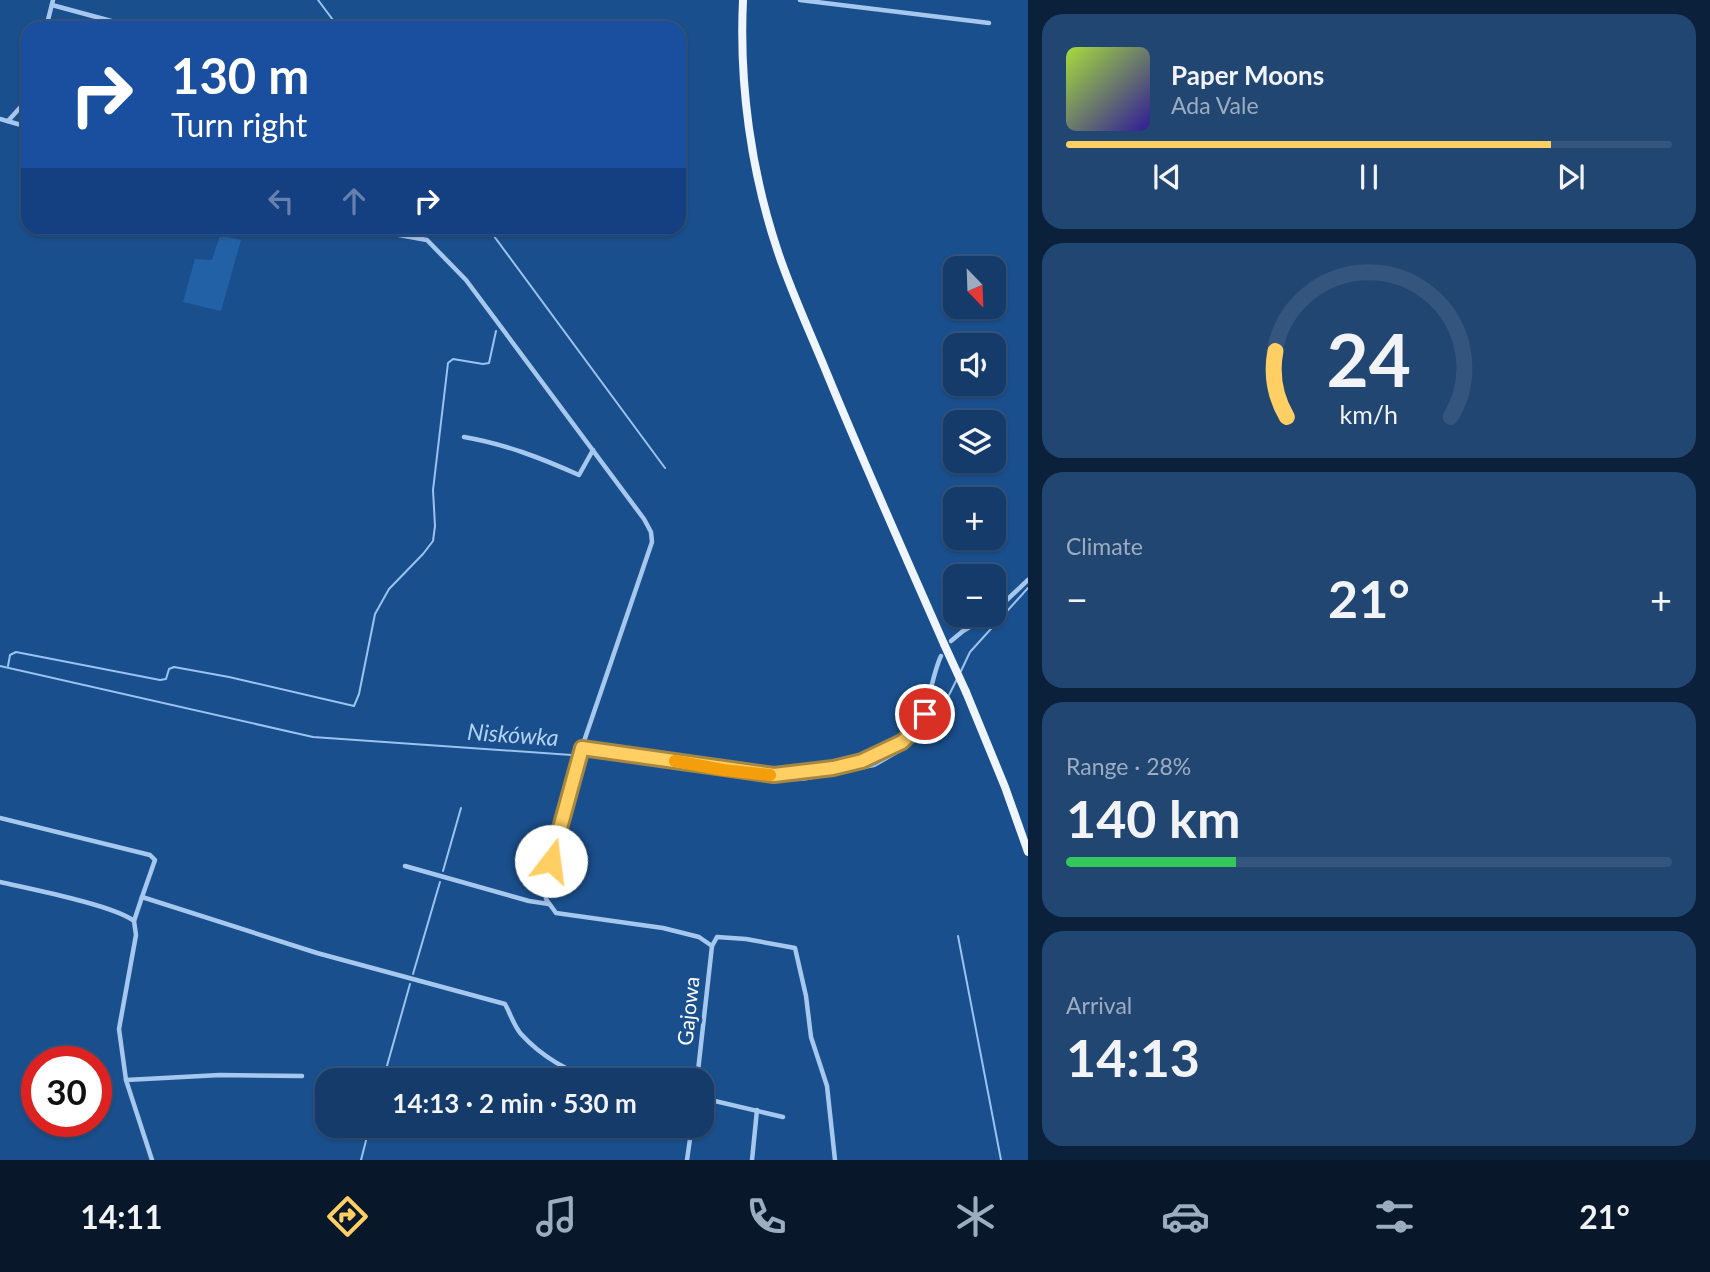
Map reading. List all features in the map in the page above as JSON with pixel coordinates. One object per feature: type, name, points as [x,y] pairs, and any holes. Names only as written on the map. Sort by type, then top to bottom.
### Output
[{"type":"main road","points":[[743,0],[741,26],[745,96],[761,193],[771,231],[794,296],[948,643],[1027,852]]},
{"type":"street","points":[[800,0],[989,23]]},
{"type":"street","points":[[48,21],[53,2],[114,21]]},
{"type":"street","points":[[8,121],[21,106]]},
{"type":"street","points":[[0,119],[21,125]]},
{"type":"street","points":[[399,235],[427,240],[466,280],[644,519],[652,536],[577,764],[545,885],[546,899],[556,912],[663,928],[699,937],[712,946],[717,937],[746,939],[794,948],[806,996],[811,1037],[827,1086],[835,1160]]},
{"type":"street","points":[[464,437],[545,459],[579,475],[593,450]]},
{"type":"street","points":[[1006,600],[1027,580]]},
{"type":"street","points":[[948,643],[970,627]]},
{"type":"street","points":[[581,751],[774,775],[862,761],[902,742],[920,725],[925,714],[933,672],[941,656]]},
{"type":"street","points":[[0,818],[150,855],[155,860],[134,921],[136,935],[119,1029],[126,1080],[152,1160]]},
{"type":"street","points":[[405,866],[550,905]]},
{"type":"street","points":[[0,882],[96,906],[134,921]]},
{"type":"street","points":[[142,897],[317,953],[505,1004],[519,1032],[546,1056],[567,1068]]},
{"type":"street","name":"Gajowa","points":[[698,1068],[712,946]]},
{"type":"street","points":[[126,1080],[220,1075],[302,1076]]},
{"type":"street","points":[[714,1101],[783,1117]]},
{"type":"street","points":[[752,1160],[757,1110]]},
{"type":"street","points":[[687,1160],[690,1138]]},
{"type":"shaded area","points":[[220,235],[241,240],[221,311],[183,302],[195,259],[212,260]]},
{"type":"waterway","points":[[318,0],[334,21]]},
{"type":"waterway","points":[[493,235],[665,468]]},
{"type":"waterway","points":[[8,666],[10,655],[16,652],[160,680],[166,679],[169,669],[174,667],[354,706],[359,694],[375,614],[389,589],[433,541],[433,490],[448,363],[453,359],[489,363],[496,331]]},
{"type":"waterway","name":"Niskówka","points":[[961,671],[970,652],[1028,588]]},
{"type":"waterway","name":"Niskówka","points":[[0,666],[313,737],[628,759],[766,781],[803,780],[875,766],[906,748],[918,736],[941,711],[957,679]]},
{"type":"waterway","points":[[443,871],[461,808]]},
{"type":"waterway","points":[[413,974],[440,882]]},
{"type":"waterway","points":[[958,936],[1001,1160]]},
{"type":"waterway","points":[[386,1068],[410,984]]},
{"type":"waterway","points":[[361,1160],[367,1138]]},
{"type":"slow traffic","points":[[675,761],[770,775]]},
{"type":"route","points":[[551,861],[582,748],[774,775],[833,768],[862,761],[902,742],[920,725],[925,714]]}]
